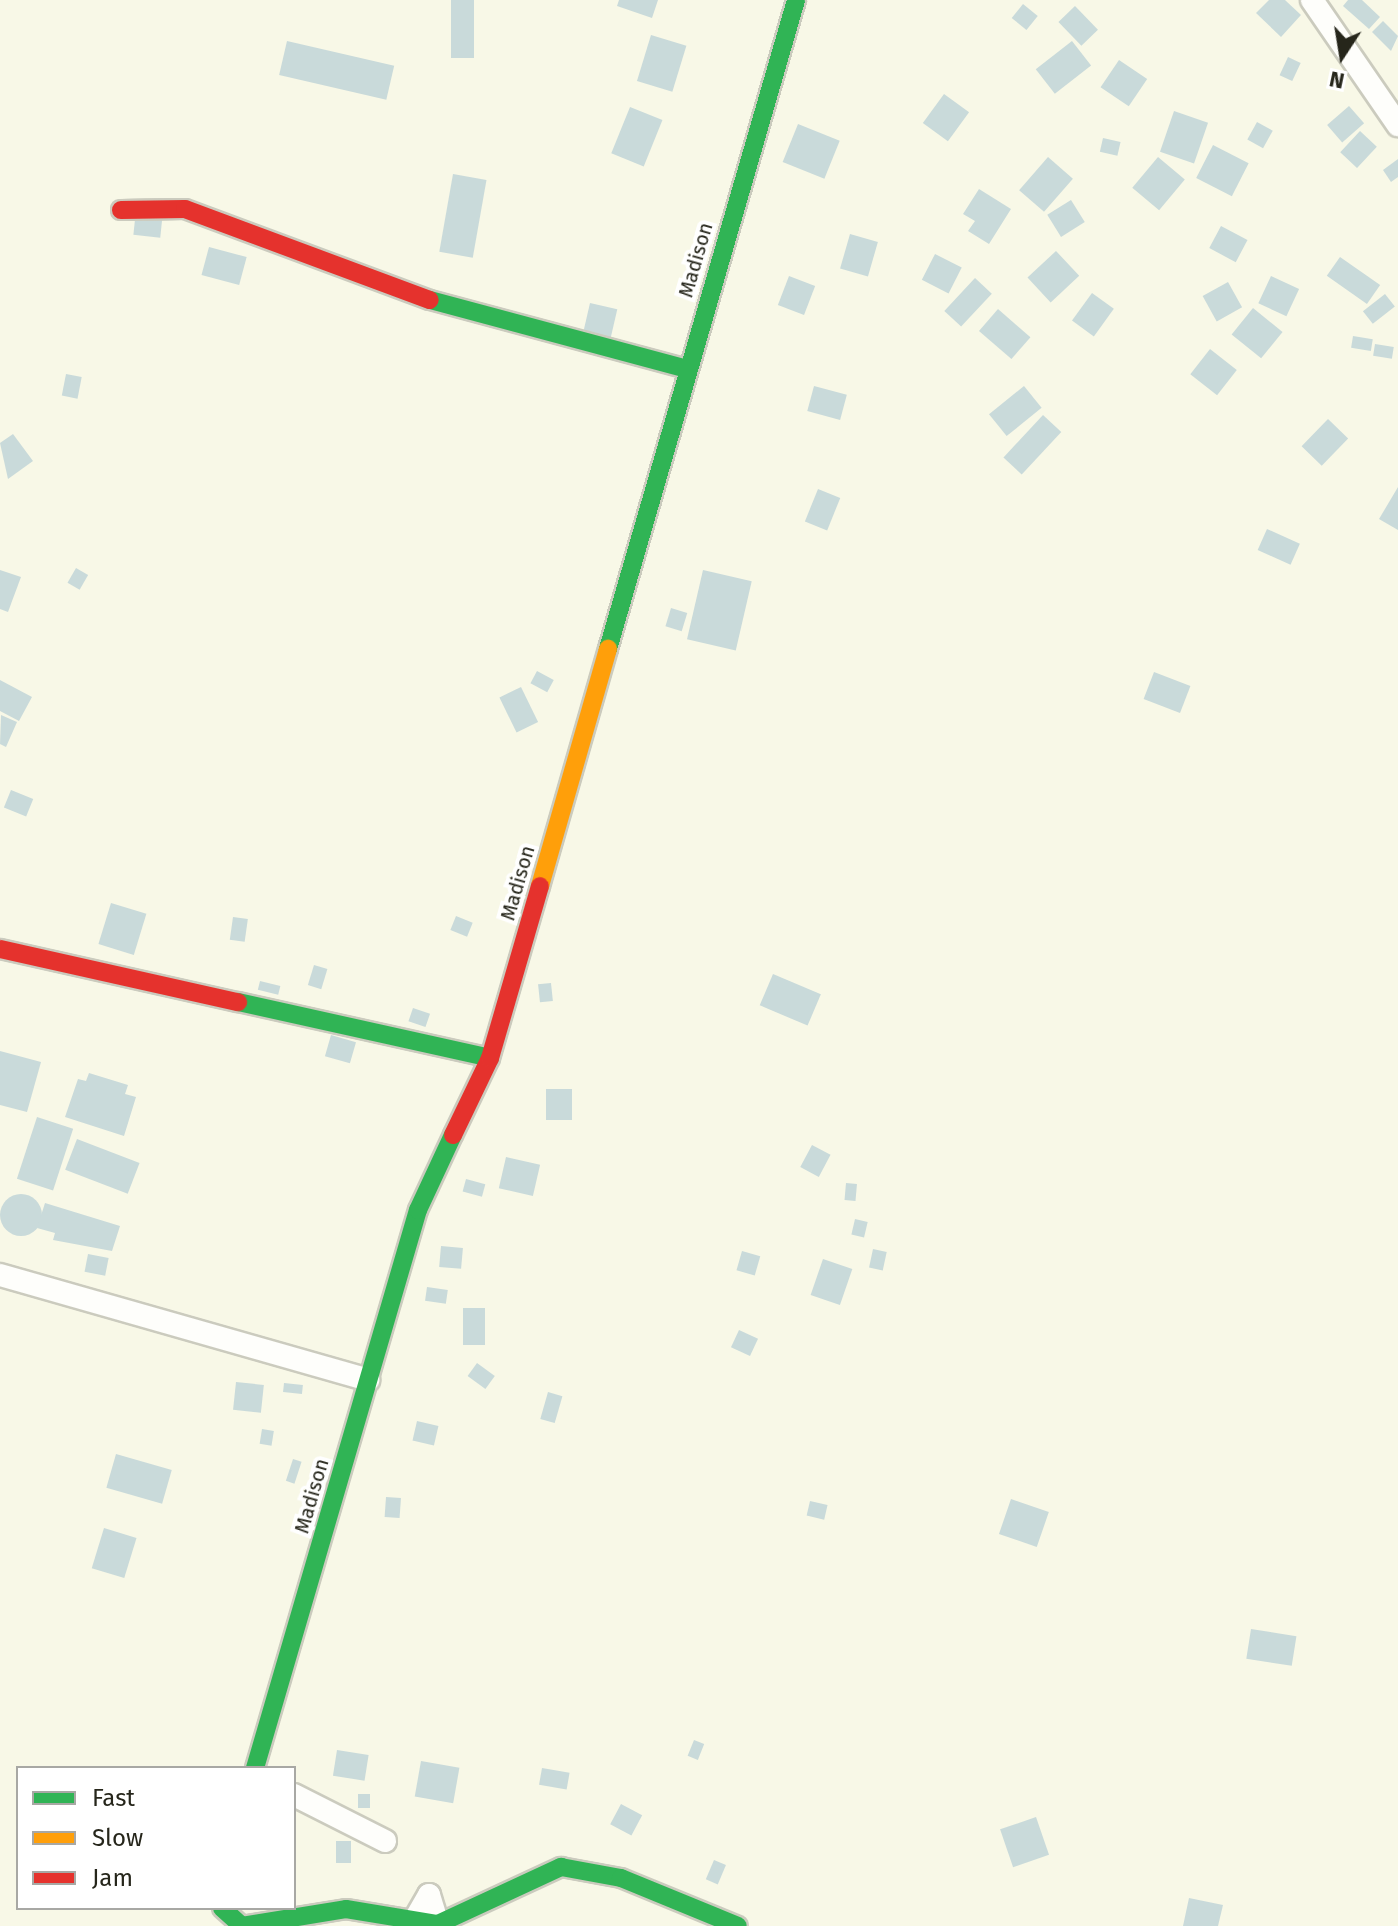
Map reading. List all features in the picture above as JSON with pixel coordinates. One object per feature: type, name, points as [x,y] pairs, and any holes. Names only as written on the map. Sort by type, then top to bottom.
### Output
[{"type":"street","name":"Madison","points":[[256,1766],[418,1210],[490,1058],[796,0]]},
{"type":"street","points":[[1312,0],[1398,125]]},
{"type":"street","points":[[121,210],[185,209],[418,297],[688,369]]},
{"type":"street","points":[[0,949],[490,1058]]},
{"type":"street","points":[[0,1275],[368,1380]]},
{"type":"street","points":[[296,1796],[385,1841]]},
{"type":"street","points":[[224,1910],[242,1926],[346,1909],[414,1921],[429,1895],[438,1924],[561,1867],[621,1878],[738,1926]]},
{"type":"building","points":[[451,0],[474,0],[474,58],[451,58]]},
{"type":"building","points":[[619,0],[658,0],[652,18],[617,6]]},
{"type":"building","points":[[1269,0],[1285,0],[1301,15],[1281,37],[1256,13]]},
{"type":"building","points":[[1348,0],[1362,0],[1380,17],[1369,29],[1343,6]]},
{"type":"building","points":[[1023,4],[1038,16],[1026,30],[1012,18]]},
{"type":"building","points":[[1075,6],[1098,30],[1081,46],[1058,22]]},
{"type":"building","points":[[1383,21],[1398,36],[1391,51],[1372,32]]},
{"type":"building","points":[[651,35],[686,46],[672,92],[637,81]]},
{"type":"building","points":[[287,41],[394,66],[386,100],[279,75]]},
{"type":"building","points":[[1072,41],[1091,65],[1055,94],[1036,69]]},
{"type":"building","points":[[1288,57],[1301,63],[1292,81],[1280,75]]},
{"type":"building","points":[[1119,60],[1147,79],[1129,106],[1101,87]]},
{"type":"building","points":[[944,94],[969,112],[948,141],[923,123]]},
{"type":"building","points":[[1349,106],[1364,123],[1342,142],[1327,125]]},
{"type":"building","points":[[630,107],[662,120],[644,166],[611,153]]},
{"type":"building","points":[[1174,111],[1208,123],[1194,163],[1160,152]]},
{"type":"building","points":[[1257,122],[1273,131],[1263,148],[1247,139]]},
{"type":"building","points":[[798,124],[840,141],[824,179],[783,162]]},
{"type":"building","points":[[1360,131],[1377,147],[1357,168],[1340,152]]},
{"type":"building","points":[[1103,138],[1121,142],[1117,156],[1100,152]]},
{"type":"building","points":[[1213,145],[1249,163],[1232,196],[1196,178]]},
{"type":"building","points":[[1048,157],[1073,179],[1044,212],[1019,190]]},
{"type":"building","points":[[1158,157],[1185,179],[1159,210],[1132,188]]},
{"type":"building","points":[[1398,159],[1398,177],[1391,182],[1383,170]]},
{"type":"building","points":[[453,174],[486,180],[473,258],[439,252]]},
{"type":"building","points":[[979,189],[1011,209],[989,244],[968,231],[975,221],[963,214]]},
{"type":"building","points":[[1071,200],[1085,222],[1061,237],[1047,215]]},
{"type":"building","points":[[136,210],[163,213],[160,238],[133,235]]},
{"type":"building","points":[[1221,226],[1247,240],[1236,262],[1209,248]]},
{"type":"building","points":[[850,234],[878,242],[868,277],[840,269]]},
{"type":"building","points":[[209,247],[247,257],[239,285],[201,275]]},
{"type":"building","points":[[1056,251],[1079,276],[1051,302],[1027,278]]},
{"type":"building","points":[[935,254],[962,268],[949,293],[922,280]]},
{"type":"building","points":[[1340,257],[1380,285],[1367,304],[1327,276]]},
{"type":"building","points":[[789,276],[815,286],[804,315],[778,305]]},
{"type":"building","points":[[1271,276],[1299,289],[1286,316],[1258,303]]},
{"type":"building","points":[[975,278],[992,294],[961,327],[944,311]]},
{"type":"building","points":[[1228,282],[1242,307],[1217,321],[1203,296]]},
{"type":"building","points":[[1092,293],[1114,309],[1094,336],[1072,321]]},
{"type":"building","points":[[1385,294],[1395,307],[1373,324],[1363,311]]},
{"type":"building","points":[[590,303],[617,309],[611,339],[583,332]]},
{"type":"building","points":[[1253,308],[1283,332],[1261,358],[1232,334]]},
{"type":"building","points":[[998,309],[1030,337],[1011,359],[979,331]]},
{"type":"building","points":[[1353,336],[1373,339],[1371,351],[1351,348]]},
{"type":"building","points":[[1375,344],[1394,347],[1392,359],[1373,356]]},
{"type":"building","points":[[1210,349],[1237,370],[1217,395],[1190,374]]},
{"type":"building","points":[[66,374],[82,377],[78,399],[62,396]]},
{"type":"building","points":[[814,386],[847,395],[840,420],[807,411]]},
{"type":"building","points":[[1024,386],[1042,408],[1007,436],[989,414]]},
{"type":"building","points":[[1043,415],[1061,432],[1022,474],[1003,457]]},
{"type":"building","points":[[1328,419],[1348,438],[1322,466],[1302,446]]},
{"type":"building","points":[[13,434],[33,461],[8,479],[0,443]]},
{"type":"building","points":[[1398,487],[1398,530],[1379,519]]},
{"type":"building","points":[[818,489],[840,498],[827,530],[805,521]]},
{"type":"building","points":[[1267,529],[1300,544],[1291,565],[1258,550]]},
{"type":"building","points":[[76,568],[88,575],[80,590],[68,583]]},
{"type":"building","points":[[0,570],[21,577],[8,612],[0,609]]},
{"type":"building","points":[[703,570],[752,581],[736,650],[687,639]]},
{"type":"building","points":[[671,608],[687,613],[682,631],[665,626]]},
{"type":"building","points":[[537,671],[554,680],[547,692],[530,683]]},
{"type":"building","points":[[1154,672],[1190,686],[1180,713],[1144,699]]},
{"type":"building","points":[[0,680],[32,697],[19,721],[0,711]]},
{"type":"building","points":[[521,687],[538,722],[517,733],[499,698]]},
{"type":"building","points":[[1,715],[17,722],[6,747],[0,744]]},
{"type":"building","points":[[11,790],[33,799],[26,817],[4,808]]},
{"type":"building","points":[[111,903],[146,914],[134,955],[98,944]]},
{"type":"building","points":[[456,916],[473,923],[467,937],[450,930]]},
{"type":"building","points":[[233,917],[248,919],[245,942],[230,940]]},
{"type":"building","points":[[314,965],[327,969],[321,989],[308,985]]},
{"type":"building","points":[[773,974],[821,994],[808,1026],[760,1005]]},
{"type":"building","points":[[260,981],[280,986],[278,995],[258,990]]},
{"type":"building","points":[[551,983],[553,1001],[540,1002],[538,984]]},
{"type":"building","points":[[413,1008],[430,1014],[425,1027],[408,1021]]},
{"type":"building","points":[[331,1035],[356,1042],[350,1063],[325,1056]]},
{"type":"building","points":[[0,1051],[41,1062],[27,1112],[0,1105]]},
{"type":"building","points":[[89,1073],[128,1085],[125,1094],[136,1097],[124,1136],[65,1117],[78,1079],[86,1081]]},
{"type":"building","points":[[546,1089],[572,1089],[572,1120],[546,1120]]},
{"type":"building","points":[[37,1117],[73,1129],[53,1191],[17,1179]]},
{"type":"building","points":[[77,1139],[140,1163],[128,1194],[65,1170]]},
{"type":"building","points":[[812,1145],[831,1155],[819,1177],[800,1167]]},
{"type":"building","points":[[506,1157],[540,1165],[533,1196],[499,1188]]},
{"type":"building","points":[[466,1179],[485,1184],[482,1197],[463,1192]]},
{"type":"building","points":[[846,1183],[857,1184],[855,1201],[845,1200]]},
{"type":"building","points":[[21,1194],[36,1200],[42,1215],[36,1230],[21,1236],[6,1230],[0,1215],[6,1200]]},
{"type":"building","points":[[45,1203],[120,1226],[112,1251],[53,1240],[55,1233],[37,1228]]},
{"type":"building","points":[[855,1219],[868,1222],[864,1238],[851,1235]]},
{"type":"building","points":[[441,1246],[463,1248],[461,1269],[439,1267]]},
{"type":"building","points":[[873,1249],[887,1252],[883,1270],[869,1268]]},
{"type":"building","points":[[742,1251],[760,1256],[755,1275],[736,1270]]},
{"type":"building","points":[[88,1254],[109,1258],[105,1276],[85,1272]]},
{"type":"building","points":[[823,1259],[852,1269],[840,1305],[811,1295]]},
{"type":"building","points":[[427,1287],[448,1290],[446,1304],[425,1301]]},
{"type":"building","points":[[463,1308],[485,1308],[485,1345],[463,1345]]},
{"type":"building","points":[[739,1330],[758,1339],[750,1356],[731,1347]]},
{"type":"building","points":[[477,1363],[495,1376],[485,1389],[468,1376]]},
{"type":"building","points":[[236,1382],[264,1385],[261,1413],[233,1410]]},
{"type":"building","points":[[284,1383],[303,1385],[302,1394],[283,1392]]},
{"type":"building","points":[[548,1392],[562,1396],[555,1423],[540,1419]]},
{"type":"building","points":[[417,1421],[438,1426],[434,1445],[413,1440]]},
{"type":"building","points":[[262,1429],[274,1431],[272,1446],[260,1444]]},
{"type":"building","points":[[116,1454],[172,1470],[162,1504],[106,1488]]},
{"type":"building","points":[[293,1459],[302,1462],[294,1484],[286,1481]]},
{"type":"building","points":[[386,1497],[401,1498],[400,1518],[385,1517]]},
{"type":"building","points":[[1011,1499],[1049,1512],[1037,1547],[999,1534]]},
{"type":"building","points":[[810,1501],[828,1505],[824,1520],[807,1516]]},
{"type":"building","points":[[104,1528],[137,1538],[124,1578],[92,1568]]},
{"type":"building","points":[[1251,1629],[1296,1636],[1292,1666],[1246,1659]]},
{"type":"building","points":[[694,1740],[704,1744],[698,1760],[688,1756]]},
{"type":"building","points":[[337,1750],[369,1755],[365,1781],[333,1776]]},
{"type":"building","points":[[421,1761],[459,1768],[453,1803],[415,1796]]},
{"type":"building","points":[[542,1768],[570,1773],[567,1790],[539,1785]]},
{"type":"building","points":[[358,1794],[370,1794],[370,1808],[358,1808]]},
{"type":"building","points":[[621,1804],[642,1815],[631,1836],[610,1824]]},
{"type":"building","points":[[1036,1817],[1049,1855],[1013,1867],[1000,1829]]},
{"type":"building","points":[[336,1841],[351,1841],[351,1863],[336,1863]]},
{"type":"building","points":[[714,1860],[726,1865],[718,1884],[706,1879]]},
{"type":"building","points":[[1189,1898],[1223,1905],[1218,1926],[1183,1926]]},
{"type":"traffic: fast","points":[[608,649],[796,0]]},
{"type":"traffic: fast","points":[[430,300],[688,369]]},
{"type":"traffic: fast","points":[[238,1002],[490,1058]]},
{"type":"traffic: fast","points":[[256,1766],[418,1210],[453,1135]]},
{"type":"traffic: fast","points":[[224,1910],[242,1926],[346,1909],[438,1924],[561,1867],[621,1878],[738,1926]]},
{"type":"traffic: slow","points":[[540,886],[608,649]]},
{"type":"traffic: jam","points":[[121,210],[185,209],[430,300]]},
{"type":"traffic: jam","points":[[453,1135],[490,1058],[540,886]]},
{"type":"traffic: jam","points":[[0,949],[238,1002]]}]
